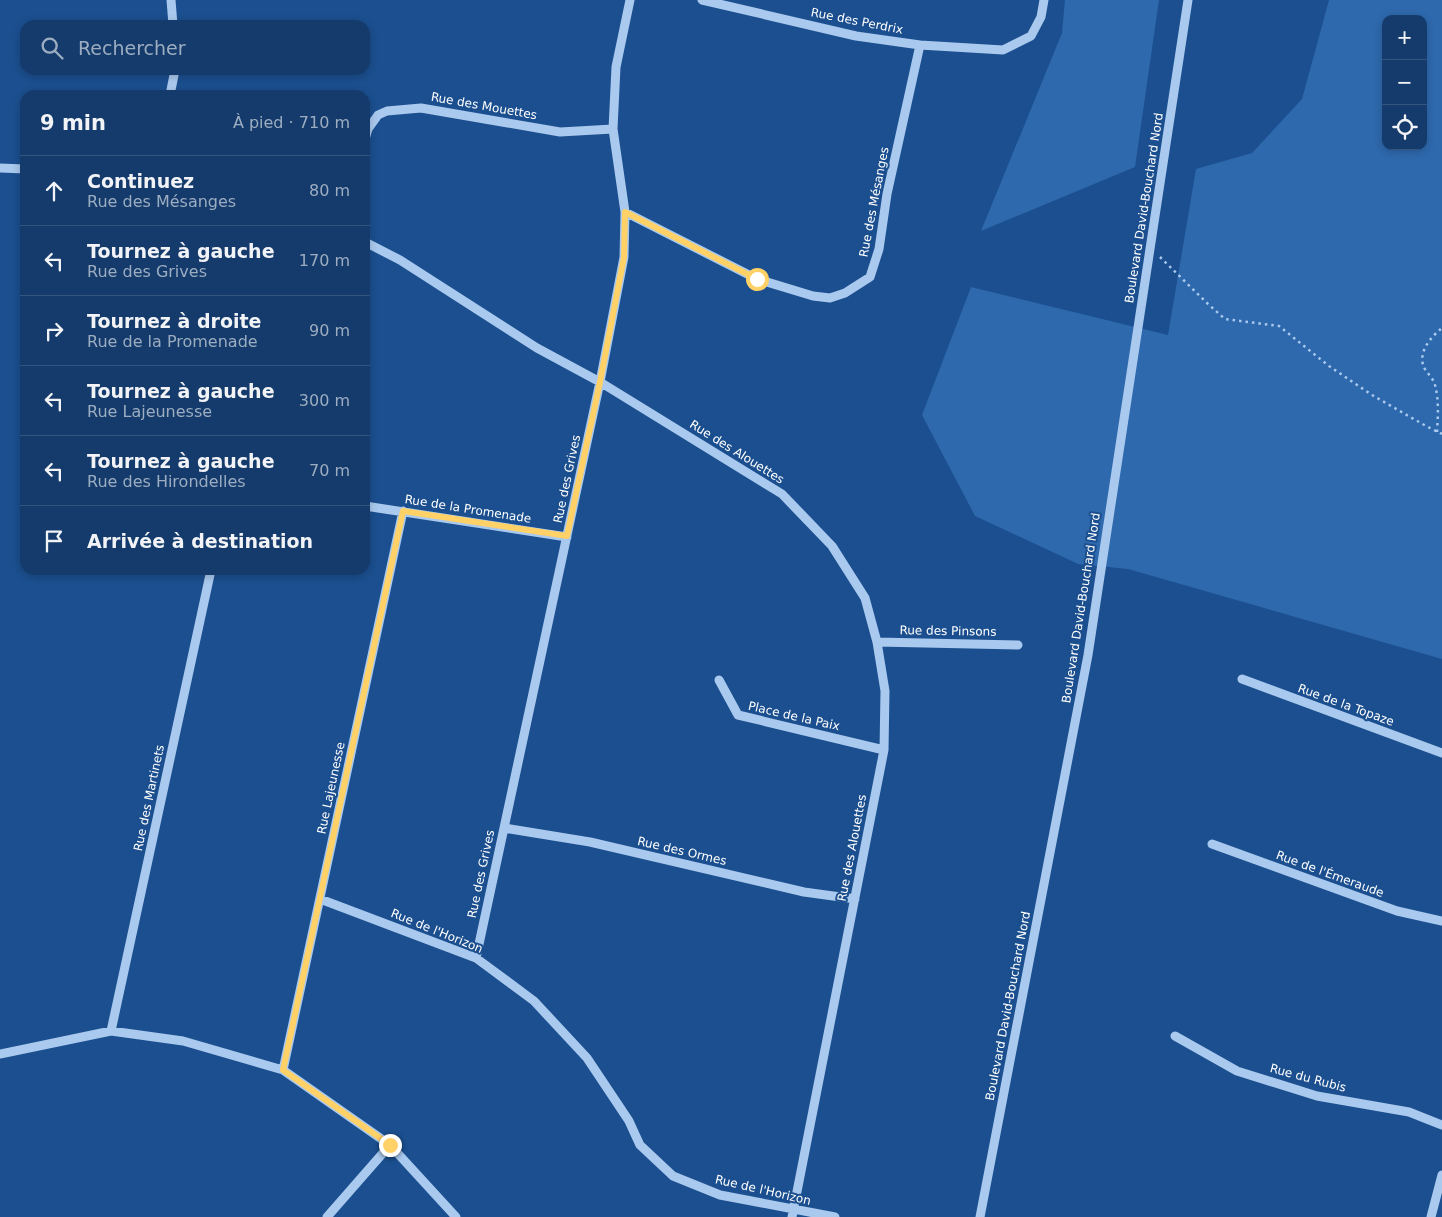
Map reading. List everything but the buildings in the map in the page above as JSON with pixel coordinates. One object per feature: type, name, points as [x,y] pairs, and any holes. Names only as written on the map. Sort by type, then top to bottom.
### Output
[{"type":"street","points":[[171,0],[173,20]]},
{"type":"street","name":"Rue des Grives","points":[[476,958],[600,382],[624,257],[625,212],[613,129],[616,67],[630,0]]},
{"type":"street","name":"Rue des Perdrix","points":[[702,0],[856,36],[920,45],[1003,50],[1031,36],[1041,17],[1044,0]]},
{"type":"street","name":"Boulevard David-Bouchard Nord","points":[[980,1217],[1088,655],[1188,0]]},
{"type":"street","name":"Rue des Mésanges","points":[[625,212],[757,279],[813,296],[830,298],[845,293],[870,276],[880,249],[887,194],[920,45]]},
{"type":"street","points":[[171,90],[174,75]]},
{"type":"street","name":"Rue des Mouettes","points":[[370,126],[378,115],[387,111],[421,108],[560,132],[613,129]]},
{"type":"street","points":[[0,168],[20,169]]},
{"type":"street","name":"Rue des Alouettes","points":[[370,245],[400,260],[537,348],[600,382],[782,494],[832,546],[865,598],[877,642],[885,691],[884,750],[793,1214]]},
{"type":"street","name":"Rue de la Promenade","points":[[370,507],[567,536]]},
{"type":"street","name":"Rue Lajeunesse","points":[[283,1070],[403,511]]},
{"type":"street","name":"Rue des Martinets","points":[[111,1030],[210,575]]},
{"type":"street","name":"Rue des Pinsons","points":[[877,642],[1018,645]]},
{"type":"street","name":"Rue de la Topaze","points":[[1242,679],[1442,752]]},
{"type":"street","name":"Place de la Paix","points":[[718,680],[738,715],[884,750]]},
{"type":"street","name":"Rue des Ormes","points":[[504,828],[590,842],[804,892],[855,898]]},
{"type":"street","name":"Rue de l'Émeraude","points":[[1212,844],[1397,911],[1442,921]]},
{"type":"street","name":"Rue de l'Horizon","points":[[320,899],[476,958],[534,1002],[587,1058],[629,1121],[640,1145],[673,1176],[720,1195],[793,1214],[835,1217]]},
{"type":"street","points":[[0,1054],[111,1030],[184,1042],[283,1070],[390,1145],[456,1217]]},
{"type":"street","name":"Rue du Rubis","points":[[1175,1036],[1237,1071],[1317,1096],[1409,1112],[1442,1125]]},
{"type":"street","points":[[327,1217],[390,1145]]},
{"type":"street","points":[[1431,1217],[1442,1175]]},
{"type":"path","points":[[1151,248],[1225,320],[1278,326],[1329,366],[1372,395],[1442,434]]},
{"type":"path","points":[[1437,432],[1438,408],[1435,383],[1423,364],[1424,351],[1432,336],[1442,328]]},
{"type":"shaded area","points":[[1065,0],[1159,0],[1135,167],[981,231],[1062,33]]},
{"type":"shaded area","points":[[1329,0],[1442,0],[1442,659],[1128,569],[1078,564],[975,516],[922,415],[971,287],[1168,335],[1196,169],[1252,153],[1302,99]]},
{"type":"route","points":[[390,1145],[283,1070],[403,511],[567,536],[600,382],[624,257],[625,212],[757,279]]}]
